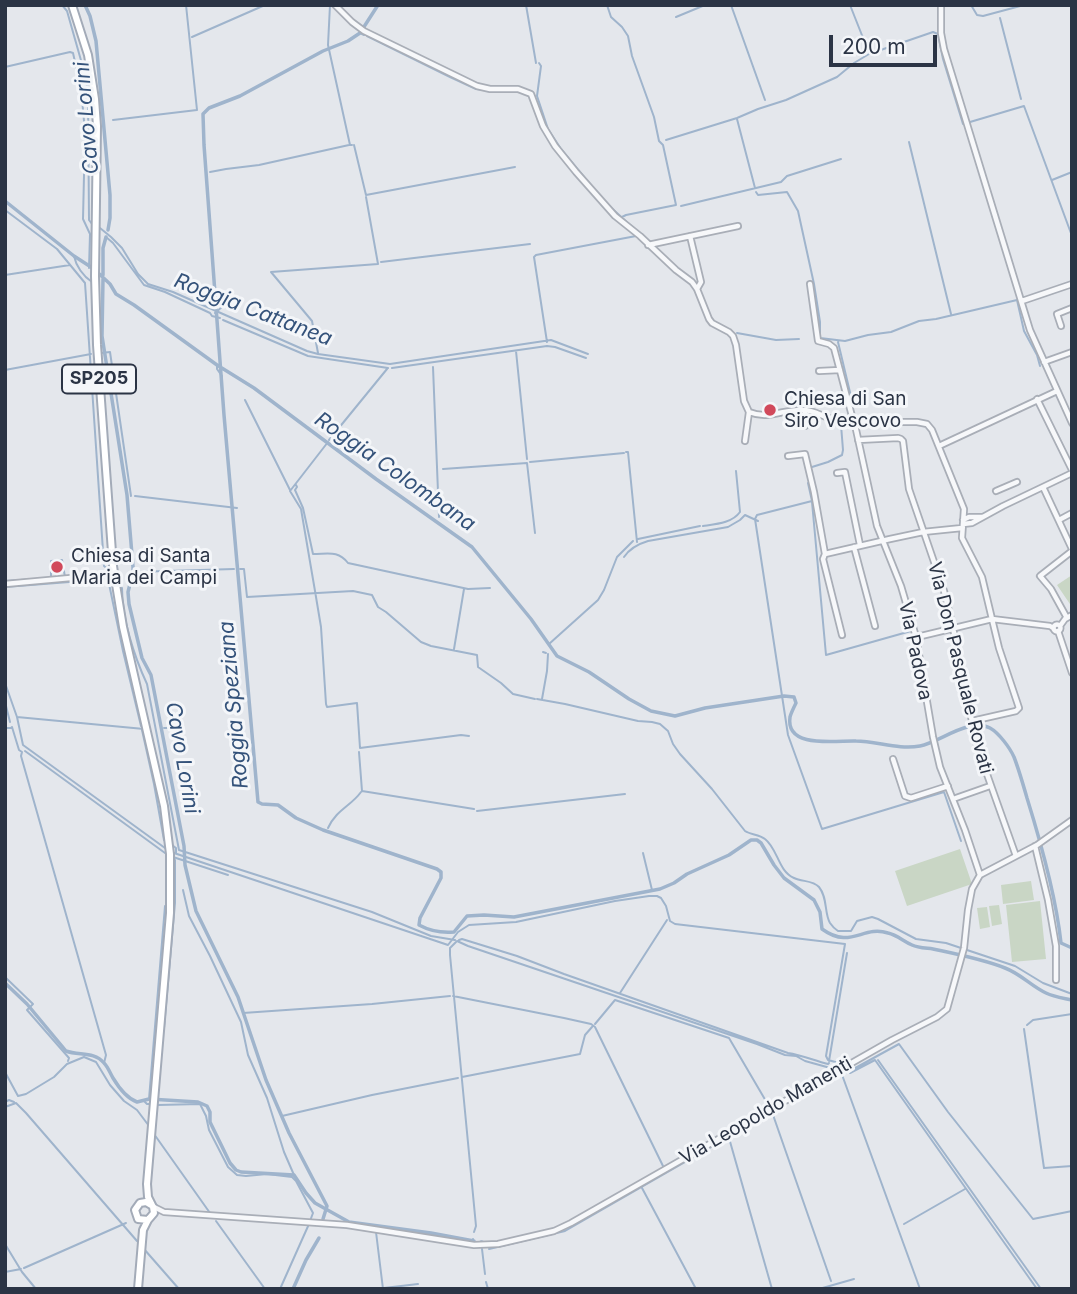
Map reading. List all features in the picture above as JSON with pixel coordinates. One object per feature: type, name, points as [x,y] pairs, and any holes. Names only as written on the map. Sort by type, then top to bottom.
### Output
[{"type":"main road","name":"SP205","points":[[72,5],[88,55],[95,99],[97,345],[114,574],[123,628],[164,806],[170,854],[170,913],[147,1184],[152,1206],[150,1218],[143,1230],[138,1289]]},
{"type":"main road","name":"SP205","points":[[143,1230],[135,1210],[147,1184]]},
{"type":"main road","points":[[140,1203],[146,1202],[152,1206]]},
{"type":"main road","points":[[138,1219],[150,1218]]},
{"type":"street","points":[[335,5],[362,29],[477,86],[518,89],[531,94],[543,126],[569,163],[615,216],[698,289],[709,319],[733,337],[744,401],[749,411],[745,441]]},
{"type":"street","points":[[941,5],[944,50],[1030,330],[1072,423]]},
{"type":"street","points":[[648,245],[738,226]]},
{"type":"street","points":[[690,236],[701,282],[698,289]]},
{"type":"street","name":"Via Padova","points":[[810,284],[818,341],[834,348],[877,526],[901,586],[916,637],[940,767],[980,875]]},
{"type":"street","points":[[1022,300],[1072,284]]},
{"type":"street","points":[[1061,326],[1057,314],[1072,308]]},
{"type":"street","points":[[1044,362],[1072,352]]},
{"type":"street","points":[[819,371],[840,370]]},
{"type":"street","points":[[939,446],[1057,391]]},
{"type":"street","points":[[824,554],[972,523],[1072,472],[1037,400]]},
{"type":"street","points":[[749,411],[766,416],[805,410],[838,421],[918,422],[927,424],[932,430],[964,509],[962,538],[984,584],[999,648],[1019,708],[972,722]]},
{"type":"street","points":[[805,410],[806,426]]},
{"type":"street","name":"Via Don Pasquale Rovati","points":[[858,440],[901,439],[909,489],[944,591],[977,746],[1016,856]]},
{"type":"street","points":[[788,456],[805,454],[814,492],[823,559],[842,635]]},
{"type":"street","points":[[837,473],[845,472],[857,546],[875,626]]},
{"type":"street","points":[[996,491],[1017,482]]},
{"type":"street","points":[[1043,487],[1072,550],[1040,576],[1069,617],[1057,629]]},
{"type":"street","points":[[964,509],[975,517],[983,517]]},
{"type":"street","points":[[1059,520],[1072,513]]},
{"type":"street","points":[[963,524],[975,517]]},
{"type":"street","points":[[5,584],[114,574]]},
{"type":"street","points":[[916,637],[992,619],[1050,626],[1057,629],[1072,673]]},
{"type":"street","points":[[893,759],[905,796],[911,798],[948,786]]},
{"type":"street","points":[[953,799],[990,786]]},
{"type":"street","points":[[980,875],[1038,844],[1072,821]]},
{"type":"street","points":[[1038,844],[1056,946],[1056,980]]},
{"type":"street","name":"Via Leopoldo Manenti","points":[[164,1212],[347,1225],[478,1245],[498,1244],[554,1231],[947,1009],[964,948],[972,889],[980,875]]},
{"type":"street","points":[[152,1206],[164,1212]]},
{"type":"street","points":[[150,1218],[164,1212]]},
{"type":"green space","points":[[1072,575],[1072,607],[1057,585]]},
{"type":"green space","points":[[960,849],[972,884],[907,906],[895,871]]},
{"type":"green space","points":[[1031,881],[1034,900],[1003,904],[1001,885]]},
{"type":"green space","points":[[1040,901],[1046,959],[1012,962],[1006,905]]},
{"type":"green space","points":[[999,905],[1002,924],[992,926],[989,906]]},
{"type":"green space","points":[[987,907],[990,927],[980,929],[977,908]]},
{"type":"waterway","name":"Roggia Cattanea","points":[[62,5],[67,11],[86,78],[89,220],[92,224]]},
{"type":"waterway","name":"Cavo Lorini","points":[[85,5],[96,41],[110,195],[108,230]]},
{"type":"waterway","points":[[113,120],[197,110],[186,5]]},
{"type":"waterway","points":[[192,37],[265,5]]},
{"type":"waterway","points":[[330,5],[328,45],[352,145]]},
{"type":"waterway","name":"Roggia Speziana","points":[[378,5],[360,33],[348,41],[323,51],[240,96],[209,108],[203,114],[224,415],[258,802],[278,805],[296,818],[323,830],[437,869],[441,872],[441,878],[419,925],[432,930],[454,932],[467,916],[514,917],[660,889],[729,855],[751,840],[757,840],[784,878],[814,900],[820,912],[822,929],[832,935],[849,937],[879,931],[888,933],[917,947],[960,955],[1005,968],[1046,993],[1072,1000]]},
{"type":"waterway","points":[[526,5],[536,63]]},
{"type":"waterway","points":[[607,5],[611,17],[628,36],[659,141],[663,145],[676,205],[622,217]]},
{"type":"waterway","points":[[676,17],[705,5]]},
{"type":"waterway","points":[[731,5],[765,100]]},
{"type":"waterway","points":[[850,5],[869,53]]},
{"type":"waterway","points":[[971,5],[977,15],[983,16],[1024,5]]},
{"type":"waterway","points":[[1000,18],[1021,99]]},
{"type":"waterway","points":[[666,140],[786,100],[837,77],[869,54],[933,32],[938,34],[943,59],[963,124],[965,123]]},
{"type":"waterway","name":"Roggia Speziana","points":[[360,33],[364,35]]},
{"type":"waterway","points":[[367,36],[476,89],[486,90]]},
{"type":"waterway","points":[[5,67],[73,53],[81,88],[85,132],[83,219],[90,234],[89,268]]},
{"type":"waterway","points":[[539,63],[541,66],[537,96],[548,129],[603,200]]},
{"type":"waterway","points":[[970,122],[1024,106],[1072,236]]},
{"type":"waterway","points":[[737,119],[755,188]]},
{"type":"waterway","points":[[909,142],[951,314]]},
{"type":"waterway","points":[[210,172],[259,165],[349,145]]},
{"type":"waterway","points":[[354,145],[366,195],[515,167]]},
{"type":"waterway","points":[[681,206],[781,182],[787,176],[841,159]]},
{"type":"waterway","points":[[1052,180],[1072,172]]},
{"type":"waterway","name":"Roggia Cattanea","points":[[756,192],[758,195],[787,192],[798,211],[814,284],[820,338],[845,341],[891,332],[919,321],[1017,300],[1024,331],[1040,366]]},
{"type":"waterway","points":[[318,353],[312,321],[271,272],[378,264],[366,197]]},
{"type":"waterway","name":"Roggia Colombana","points":[[5,201],[94,269],[110,284],[116,294],[254,388],[472,547],[531,619],[557,656],[589,672],[651,711],[675,716],[705,708],[784,696],[794,697],[796,703],[790,717],[791,727],[796,735],[815,741],[864,741],[912,747],[928,744],[973,726],[982,725],[993,730],[1007,745],[1016,762],[1038,833],[1056,907],[1061,943],[1072,948]]},
{"type":"waterway","points":[[607,204],[639,233]]},
{"type":"waterway","points":[[5,210],[57,249],[85,283],[104,566],[109,570]]},
{"type":"waterway","name":"Roggia Cattanea","points":[[100,228],[122,248],[138,274],[148,284],[173,292],[318,354],[390,364],[551,340],[588,354]]},
{"type":"waterway","points":[[547,342],[534,257],[636,236]]},
{"type":"waterway","name":"Roggia Cattanea","points":[[106,237],[144,285],[220,318]]},
{"type":"waterway","name":"Cavo Lorini","points":[[103,275],[103,248],[106,237]]},
{"type":"waterway","points":[[381,262],[530,244]]},
{"type":"waterway","points":[[74,256],[80,270],[92,282]]},
{"type":"waterway","points":[[5,275],[70,265]]},
{"type":"waterway","name":"Cavo Lorini","points":[[103,279],[102,336],[127,495],[133,567],[128,592],[129,604],[142,658],[151,675],[184,846],[185,865],[196,911],[238,997],[266,1080],[289,1133],[327,1206],[323,1219]]},
{"type":"waterway","name":"Roggia Cattanea","points":[[215,313],[223,306]]},
{"type":"waterway","points":[[223,320],[308,356],[388,368]]},
{"type":"waterway","name":"Roggia Cattanea","points":[[737,333],[776,340],[799,339]]},
{"type":"waterway","points":[[838,342],[853,405]]},
{"type":"waterway","points":[[392,368],[547,346],[586,358]]},
{"type":"waterway","points":[[516,351],[527,459]]},
{"type":"waterway","points":[[101,353],[110,352],[131,496]]},
{"type":"waterway","points":[[5,370],[91,354]]},
{"type":"waterway","name":"Roggia Speziana","points":[[217,365],[222,376]]},
{"type":"waterway","points":[[433,367],[439,517]]},
{"type":"waterway","points":[[329,440],[387,369]]},
{"type":"waterway","points":[[245,400],[290,490]]},
{"type":"waterway","points":[[812,467],[842,455],[841,425]]},
{"type":"waterway","points":[[328,442],[290,491],[301,509],[321,627],[327,707],[357,703],[360,748],[469,736]]},
{"type":"waterway","points":[[626,452],[637,542]]},
{"type":"waterway","points":[[530,462],[624,453]]},
{"type":"waterway","points":[[443,469],[527,463],[535,533]]},
{"type":"waterway","points":[[703,526],[728,521],[740,512],[736,471]]},
{"type":"waterway","points":[[808,483],[812,501],[757,515],[755,519],[788,735],[822,829],[944,792],[961,841]]},
{"type":"waterway","points":[[296,485],[295,490],[303,508],[313,554],[336,554],[348,563],[468,589],[490,588]]},
{"type":"waterway","points":[[135,496],[237,508]]},
{"type":"waterway","points":[[812,502],[826,655],[911,631]]},
{"type":"waterway","points":[[624,557],[634,547],[648,541],[728,527],[745,515],[758,521]]},
{"type":"waterway","points":[[638,539],[700,526]]},
{"type":"waterway","points":[[549,644],[598,600],[617,557],[633,541]]},
{"type":"waterway","points":[[5,581],[51,578],[51,561],[62,560],[67,577]]},
{"type":"waterway","points":[[133,572],[234,569]]},
{"type":"waterway","points":[[240,569],[244,569],[247,597],[353,591],[372,595],[378,607],[421,642],[477,655],[478,667],[513,694],[535,699]]},
{"type":"waterway","points":[[5,587],[108,579],[141,726]]},
{"type":"waterway","points":[[122,588],[130,637],[147,684],[179,850],[372,912],[431,936],[455,940]]},
{"type":"waterway","points":[[454,649],[464,589]]},
{"type":"waterway","points":[[542,699],[548,654]]},
{"type":"waterway","points":[[5,683],[17,717],[144,729]]},
{"type":"waterway","points":[[537,699],[660,724],[668,731],[680,754],[745,831],[763,837],[789,875],[819,887],[824,896],[828,919],[838,931],[851,931],[857,921],[872,917],[916,939],[946,943],[1015,966],[1043,983],[1072,994]]},
{"type":"waterway","points":[[5,702],[10,722]]},
{"type":"waterway","points":[[17,717],[23,745],[165,848]]},
{"type":"waterway","points":[[5,728],[12,727],[22,752],[106,1055],[104,1063]]},
{"type":"waterway","points":[[142,730],[166,841]]},
{"type":"waterway","points":[[25,751],[165,853]]},
{"type":"waterway","points":[[359,752],[362,791],[474,809]]},
{"type":"waterway","points":[[328,828],[335,817],[361,792]]},
{"type":"waterway","points":[[477,811],[625,794]]},
{"type":"waterway","points":[[172,845],[176,848],[176,853]]},
{"type":"waterway","points":[[174,853],[448,945],[458,932],[469,925],[516,922],[649,896],[661,898],[670,921],[675,924],[845,944],[826,1056],[828,1060],[843,1064]]},
{"type":"waterway","points":[[643,853],[652,890]]},
{"type":"waterway","points":[[173,857],[228,875]]},
{"type":"waterway","points":[[164,1028],[175,903],[175,860]]},
{"type":"waterway","points":[[183,890],[189,916],[241,1022],[248,1055],[267,1098],[294,1175]]},
{"type":"waterway","points":[[149,1099],[165,906]]},
{"type":"waterway","points":[[620,993],[667,920]]},
{"type":"waterway","points":[[459,940],[517,956],[788,1053],[829,1063]]},
{"type":"waterway","points":[[457,941],[785,1055],[834,1069]]},
{"type":"waterway","points":[[456,942],[450,948],[450,955],[476,1226],[474,1232]]},
{"type":"waterway","points":[[829,1061],[847,953]]},
{"type":"waterway","points":[[5,977],[33,1004],[27,1010],[69,1058],[68,1061]]},
{"type":"waterway","points":[[5,983],[27,1004],[66,1051],[100,1059],[120,1089],[133,1100],[198,1102],[207,1106],[210,1122],[236,1170],[294,1175],[315,1203],[349,1222],[474,1241]]},
{"type":"waterway","points":[[243,1013],[450,996]]},
{"type":"waterway","points":[[453,996],[564,1018],[595,1027],[663,1166]]},
{"type":"waterway","points":[[595,1024],[615,1000],[729,1038],[770,1108]]},
{"type":"waterway","points":[[1027,1025],[1033,1020],[1072,1014]]},
{"type":"waterway","points":[[462,1077],[580,1054],[585,1035],[592,1027]]},
{"type":"waterway","points":[[1024,1029],[1044,1168],[1072,1166]]},
{"type":"waterway","points":[[848,1072],[899,1044],[948,1112],[1033,1219],[1072,1211]]},
{"type":"waterway","points":[[5,1072],[18,1096],[54,1077],[67,1064],[84,1057],[96,1062],[110,1085],[124,1101],[137,1110],[149,1126]]},
{"type":"waterway","points":[[847,1068],[850,1073],[875,1060],[1037,1289]]},
{"type":"waterway","points":[[878,1060],[1041,1289]]},
{"type":"waterway","points":[[841,1072],[920,1289]]},
{"type":"waterway","points":[[282,1116],[458,1078]]},
{"type":"waterway","points":[[144,1101],[150,1104]]},
{"type":"waterway","points":[[5,1102],[14,1102]]},
{"type":"waterway","points":[[5,1107],[16,1103],[26,1113],[137,1241]]},
{"type":"waterway","points":[[158,1105],[200,1104],[209,1130],[228,1167],[237,1175],[292,1177],[313,1213],[310,1221]]},
{"type":"waterway","points":[[772,1112],[831,1281]]},
{"type":"waterway","points":[[489,1249],[565,1231],[767,1115]]},
{"type":"waterway","points":[[154,1134],[210,1213]]},
{"type":"waterway","points":[[729,1138],[772,1289]]},
{"type":"waterway","points":[[642,1188],[696,1289]]},
{"type":"waterway","points":[[904,1224],[965,1189]]},
{"type":"waterway","points":[[216,1221],[265,1289]]},
{"type":"waterway","points":[[24,1268],[126,1223]]},
{"type":"waterway","points":[[280,1289],[309,1224]]},
{"type":"waterway","points":[[376,1232],[383,1289]]},
{"type":"waterway","points":[[402,1236],[412,1237]]},
{"type":"waterway","name":"Cavo Lorini","points":[[293,1289],[319,1238]]},
{"type":"waterway","points":[[5,1244],[36,1289]]},
{"type":"waterway","points":[[144,1249],[179,1289]]},
{"type":"waterway","points":[[482,1249],[485,1274]]},
{"type":"waterway","points":[[5,1272],[21,1269]]},
{"type":"waterway","points":[[819,1289],[854,1279]]},
{"type":"waterway","points":[[486,1282],[488,1289]]},
{"type":"waterway","points":[[384,1288],[418,1284]]},
{"type":"place","name":"Chiesa di San Siro Vescovo","points":[[770,410]]},
{"type":"place","name":"Chiesa di Santa Maria dei Campi","points":[[57,567]]}]
